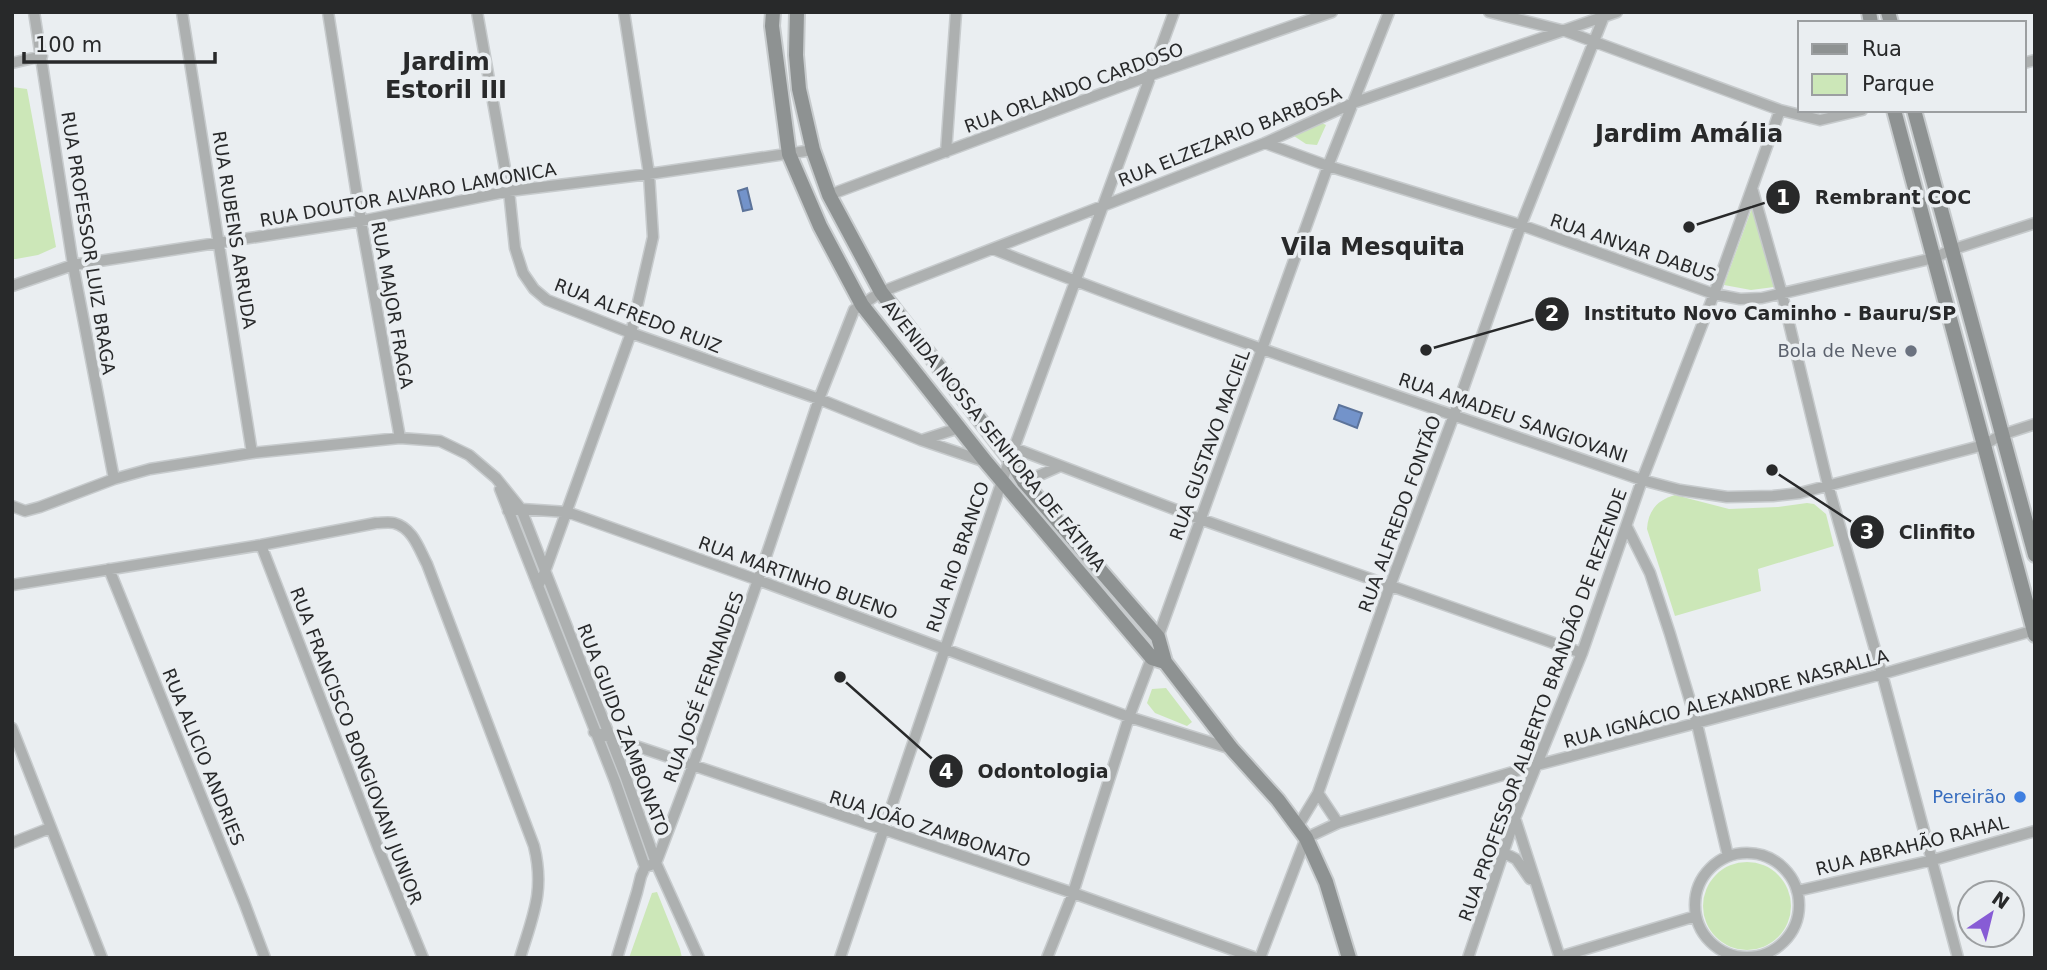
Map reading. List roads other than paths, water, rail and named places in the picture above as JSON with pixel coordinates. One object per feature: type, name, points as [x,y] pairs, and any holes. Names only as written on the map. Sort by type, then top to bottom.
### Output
[{"type":"street","name":"RUA PROFESSOR LUIZ BRAGA","points":[[34,12],[73,265],[114,478]]},
{"type":"street","name":"RUA RUBENS ARRUDA","points":[[182,12],[252,453]]},
{"type":"street","name":"RUA MAJOR FRAGA","points":[[328,12],[361,221],[400,438]]},
{"type":"street","name":"RUA ALFREDO RUIZ","points":[[477,12],[509,191],[515,248],[523,273],[534,289],[547,300],[631,333],[986,462]]},
{"type":"street","points":[[538,586],[631,333],[653,237],[649,174],[624,12]]},
{"type":"street","name":"AVENIDA NOSSA SENHORA DE FÁTIMA","points":[[772,12],[789,154],[820,226],[862,305],[986,462],[1278,800],[1302,832],[1326,882],[1349,958]]},
{"type":"street","name":"AVENIDA NOSSA SENHORA DE FÁTIMA","points":[[797,12],[796,55],[799,89],[813,150],[829,195],[881,292],[1012,454],[1024,482],[1158,637],[1158,660]]},
{"type":"street","points":[[946,152],[958,12]]},
{"type":"street","name":"RUA RIO BRANCO","points":[[840,958],[1002,481],[1174,12]]},
{"type":"street","name":"RUA ORLANDO CARDOSO","points":[[829,195],[1151,75],[1332,12]]},
{"type":"street","name":"RUA GUSTAVO MACIEL","points":[[1158,637],[1328,166],[1388,12]]},
{"type":"street","points":[[1489,12],[1565,31],[1780,110],[1820,120],[1854,112]]},
{"type":"street","name":"RUA ELZEZARIO BARBOSA","points":[[862,305],[881,292],[1265,143],[1353,103],[1617,12]]},
{"type":"street","name":"RUA ALFREDO FONTÃO","points":[[1258,958],[1521,225],[1605,14]]},
{"type":"street","points":[[12,63],[42,56]]},
{"type":"street","name":"RUA PROFESSOR ALBERTO BRANDÃO DE REZENDE","points":[[1468,958],[1515,818],[1582,653],[1642,480],[1714,294],[1780,110]]},
{"type":"street","points":[[1895,112],[2034,632]]},
{"type":"street","points":[[1915,112],[2035,555]]},
{"type":"street","name":"RUA ANVAR DABUS","points":[[1265,143],[1328,166],[1521,225],[1714,294],[1740,299],[1782,294],[1934,258],[2035,223]]},
{"type":"street","name":"RUA DOUTOR ALVARO LAMONICA","points":[[12,286],[73,265],[361,221],[509,191],[813,150]]},
{"type":"street","points":[[1752,188],[1782,294],[1828,485],[1958,958]]},
{"type":"street","name":"RUA AMADEU SANGIOVANI","points":[[993,249],[1261,349],[1642,480],[1727,497],[1800,493],[1984,445],[2001,435],[2035,424]]},
{"type":"street","name":"RUA JOSÉ FERNANDES","points":[[656,863],[758,580],[818,399],[854,310],[862,305]]},
{"type":"street","points":[[921,440],[959,428]]},
{"type":"street","name":"RUA GUIDO ZAMBONATO","points":[[12,506],[25,511],[114,478],[252,453],[400,438],[440,441],[469,455],[496,478],[521,509],[544,574],[626,778],[656,863],[699,958]]},
{"type":"street","points":[[1012,454],[1058,467],[1582,653]]},
{"type":"street","points":[[1024,482],[1058,467]]},
{"type":"street","name":"RUA GUIDO ZAMBONATO","points":[[496,478],[615,781],[645,867]]},
{"type":"street","name":"RUA MARTINHO BUENO","points":[[508,511],[521,509],[567,512],[1129,717],[1232,749]]},
{"type":"street","points":[[12,585],[261,545],[376,523],[394,523],[406,529],[415,538],[427,564],[534,846],[539,867],[538,898],[520,958]]},
{"type":"street","points":[[1627,527],[1650,573],[1697,724],[1728,856]]},
{"type":"street","name":"RUA FRANCISCO BONGIOVANI JUNIOR","points":[[261,545],[423,958]]},
{"type":"street","name":"RUA ALICIO ANDRIES","points":[[109,569],[265,958]]},
{"type":"street","points":[[558,635],[568,631]]},
{"type":"street","name":"RUA IGNÁCIO ALEXANDRE NASRALLA","points":[[1302,832],[1537,765],[2034,632]]},
{"type":"street","points":[[1047,958],[1073,893],[1129,717],[1158,660]]},
{"type":"street","points":[[12,728],[103,958]]},
{"type":"street","name":"RUA JOÃO ZAMBONATO","points":[[594,732],[1258,958]]},
{"type":"street","points":[[615,781],[626,778]]},
{"type":"street","points":[[1318,793],[1338,823]]},
{"type":"street","points":[[1515,818],[1559,958],[1696,916]]},
{"type":"street","points":[[12,843],[50,828]]},
{"type":"street","name":"RUA ABRAHÃO RAHAL","points":[[1797,891],[1933,860],[2035,831]]},
{"type":"street","points":[[1504,853],[1516,859],[1537,887]]},
{"type":"street","points":[[1749,853],[1770,858],[1787,872],[1797,891],[1798,913],[1791,933],[1776,948],[1756,957],[1723,951],[1706,936],[1696,916],[1699,885],[1710,868],[1728,856],[1749,853]]},
{"type":"street","points":[[617,958],[638,892],[640,876],[645,867],[656,863]]},
{"type":"water","points":[[747,188],[752,209],[743,211],[738,191]]},
{"type":"water","points":[[1339,405],[1362,413],[1357,428],[1334,419]]},
{"type":"place","name":"Rembrant COC","points":[[1689,227]]},
{"type":"place","name":"Instituto Novo Caminho - Bauru/SP","points":[[1426,350]]},
{"type":"place","name":"Bola de Neve","points":[[1911,351]]},
{"type":"place","name":"Clinfito","points":[[1772,470]]},
{"type":"place","name":"Odontologia","points":[[840,677]]},
{"type":"place","name":"Pereirão","points":[[2020,797]]},
{"type":"district","name":"Jardim Estoril III","points":[[446,76]]},
{"type":"district","name":"Jardim Amália","points":[[1689,134]]},
{"type":"district","name":"Vila Mesquita","points":[[1373,247]]}]
